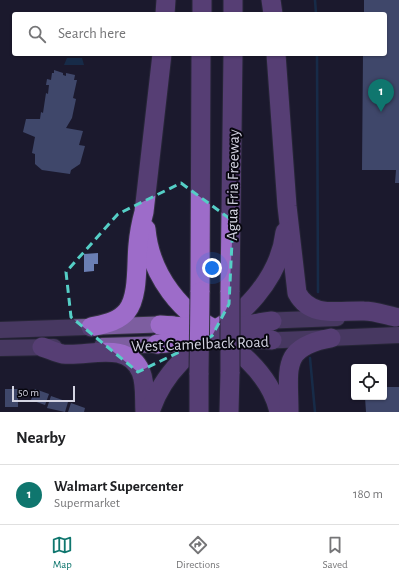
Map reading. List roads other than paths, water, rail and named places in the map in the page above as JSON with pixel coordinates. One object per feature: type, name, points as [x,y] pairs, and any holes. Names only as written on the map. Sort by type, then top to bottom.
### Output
[{"type":"highway","points":[[165,12],[166,0]]},
{"type":"highway","points":[[202,0],[202,12]]},
{"type":"highway","points":[[233,0],[233,12]]},
{"type":"highway","points":[[271,0],[272,12]]},
{"type":"highway","points":[[91,327],[105,324],[119,318],[126,312],[132,301],[162,56]]},
{"type":"highway","name":"Agua Fria Freeway","points":[[199,412],[201,56]]},
{"type":"highway","name":"Agua Fria Freeway","points":[[230,412],[233,56]]},
{"type":"highway","points":[[276,56],[287,206],[295,284],[301,300],[308,307],[321,311],[366,311],[397,316]]},
{"type":"highway","points":[[150,412],[157,395],[175,368],[250,301],[273,271],[283,245],[287,206]]},
{"type":"highway","points":[[144,212],[149,250],[160,277],[174,297],[238,352],[260,374],[275,400],[279,412]]},
{"type":"highway","points":[[157,344],[188,340],[245,325],[272,321]]},
{"type":"highway","points":[[160,325],[183,326],[239,337],[272,340]]},
{"type":"highway","points":[[289,412],[290,367],[296,351],[308,344],[331,338]]},
{"type":"highway","points":[[42,348],[63,354],[110,352],[129,357],[141,373],[145,412]]},
{"type":"main road","name":"West Camelback Road","points":[[272,321],[397,316]]},
{"type":"main road","name":"West Camelback Road","points":[[0,330],[160,325]]},
{"type":"main road","name":"West Camelback Road","points":[[272,340],[399,335]]},
{"type":"main road","name":"West Camelback Road","points":[[0,348],[157,344]]},
{"type":"water","points":[[67,58],[82,58],[84,65],[64,65]]},
{"type":"waterway","points":[[315,0],[316,12]]},
{"type":"waterway","points":[[317,56],[318,292]]},
{"type":"waterway","points":[[310,358],[315,412]]},
{"type":"place","name":"Walmart Supercenter","points":[[381,112]]}]
